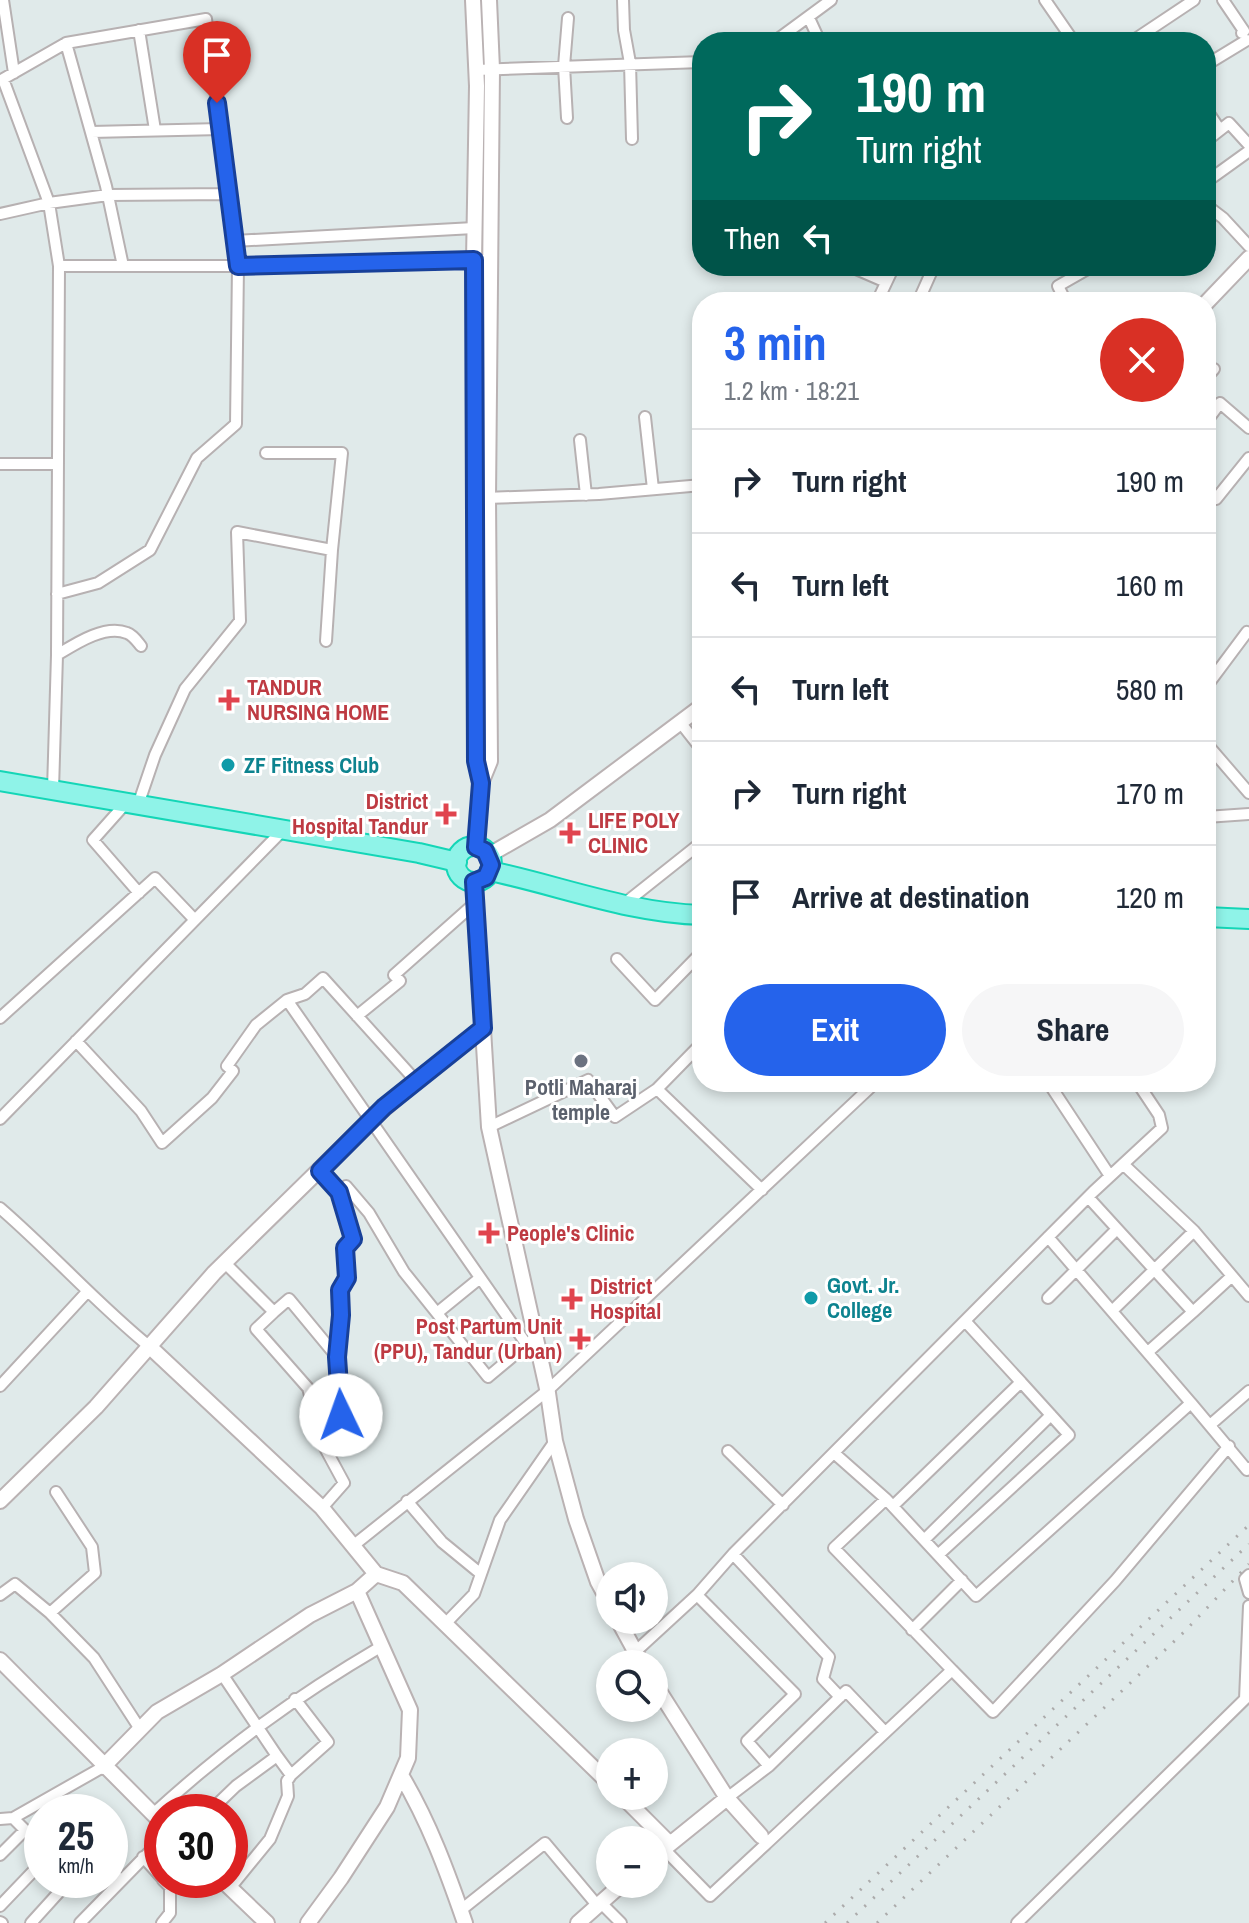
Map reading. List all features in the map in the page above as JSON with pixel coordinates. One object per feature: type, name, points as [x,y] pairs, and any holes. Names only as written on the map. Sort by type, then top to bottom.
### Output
[{"type":"highway","points":[[0,781],[457,862]]},
{"type":"highway","points":[[485,858],[486,877],[474,882],[462,878],[456,867],[465,849],[623,906],[692,914]]},
{"type":"highway","points":[[1216,917],[1249,919]]},
{"type":"street","points":[[3,0],[14,73]]},
{"type":"street","points":[[473,0],[476,70],[474,228],[482,260]]},
{"type":"street","points":[[489,0],[492,69],[482,260],[476,761],[481,783],[485,858],[550,820],[692,713]]},
{"type":"street","points":[[623,0],[630,63],[632,139]]},
{"type":"street","points":[[789,32],[831,0]]},
{"type":"street","points":[[1045,0],[1067,32]]},
{"type":"street","points":[[1146,32],[1194,0]]},
{"type":"street","points":[[1216,58],[1247,37],[1223,0]]},
{"type":"street","points":[[567,118],[564,66],[568,18]]},
{"type":"street","points":[[809,18],[815,32]]},
{"type":"street","points":[[53,790],[57,655],[56,464],[59,266],[49,203],[3,79],[66,43],[206,19],[238,266],[236,424],[197,458],[150,550],[98,583],[57,594]]},
{"type":"street","points":[[139,30],[155,130]]},
{"type":"street","points":[[66,43],[108,195],[123,266]]},
{"type":"street","points":[[476,70],[692,62]]},
{"type":"street","points":[[1216,133],[1229,123],[1249,145]]},
{"type":"street","points":[[1216,124],[1220,130]]},
{"type":"street","points":[[91,132],[221,129]]},
{"type":"street","points":[[1216,175],[1249,151]]},
{"type":"street","points":[[0,214],[108,195],[229,194]]},
{"type":"street","points":[[1216,213],[1249,246]]},
{"type":"street","points":[[234,241],[474,228]]},
{"type":"street","points":[[1216,295],[1243,274],[1249,258]]},
{"type":"street","points":[[59,266],[238,266],[482,260]]},
{"type":"street","points":[[872,276],[886,282]]},
{"type":"street","points":[[882,292],[889,276]]},
{"type":"street","points":[[1061,292],[1058,286],[1076,276]]},
{"type":"street","points":[[1216,408],[1220,403],[1249,428]]},
{"type":"street","points":[[645,417],[653,489]]},
{"type":"street","points":[[580,440],[586,495]]},
{"type":"street","points":[[266,453],[342,453],[326,641]]},
{"type":"street","points":[[1216,499],[1249,458]]},
{"type":"street","points":[[0,464],[56,464]]},
{"type":"street","points":[[481,498],[586,495],[692,486]]},
{"type":"street","points":[[139,893],[93,840],[132,804],[185,689],[240,621],[237,532],[332,550]]},
{"type":"street","points":[[57,655],[83,640],[114,630],[129,633],[141,646]]},
{"type":"street","points":[[1216,674],[1249,633]]},
{"type":"street","points":[[680,722],[692,737]]},
{"type":"street","points":[[1216,755],[1249,793]]},
{"type":"street","points":[[1216,816],[1249,814]]},
{"type":"street","points":[[2,1114],[283,830]]},
{"type":"street","points":[[623,906],[692,850]]},
{"type":"street","points":[[0,1018],[155,878],[194,919]]},
{"type":"street","points":[[474,882],[489,1127],[531,1341],[547,1391],[555,1441],[576,1519],[596,1576]]},
{"type":"street","points":[[357,1016],[400,981],[394,975],[475,903]]},
{"type":"street","points":[[617,959],[655,1000],[692,962]]},
{"type":"street","points":[[76,1041],[141,1111],[162,1143],[212,1098],[233,1071],[227,1066],[256,1025],[287,1000],[305,994],[323,978],[416,1081]]},
{"type":"street","points":[[287,1000],[480,1278],[531,1341]]},
{"type":"street","points":[[0,1501],[96,1407],[225,1263],[370,1120],[483,1028]]},
{"type":"street","points":[[489,1127],[588,1080],[615,1117],[657,1089],[692,1053]]},
{"type":"street","points":[[657,1089],[762,1190]]},
{"type":"street","points":[[354,1545],[547,1391],[865,1092]]},
{"type":"street","points":[[1056,1092],[1110,1176]]},
{"type":"street","points":[[646,1650],[733,1554],[1088,1197],[1162,1128],[1159,1115],[1144,1092]]},
{"type":"street","points":[[1123,1164],[1194,1231],[1249,1296]]},
{"type":"street","points":[[320,1171],[339,1192],[353,1239],[345,1248],[347,1278],[340,1290],[337,1357],[341,1415],[322,1436]]},
{"type":"street","points":[[339,1192],[346,1186],[369,1213],[404,1272],[488,1377],[531,1341]]},
{"type":"street","points":[[1088,1197],[1193,1312]]},
{"type":"street","points":[[0,1208],[37,1240],[105,1310],[150,1347],[322,1508],[376,1574],[403,1583],[596,1770]]},
{"type":"street","points":[[1048,1298],[1117,1229]]},
{"type":"street","points":[[1112,1311],[1194,1231]]},
{"type":"street","points":[[1048,1237],[1149,1351],[1247,1470],[1249,1468]]},
{"type":"street","points":[[225,1263],[274,1312]]},
{"type":"street","points":[[1149,1351],[1232,1276]]},
{"type":"street","points":[[437,1313],[480,1278]]},
{"type":"street","points":[[0,1386],[87,1292]]},
{"type":"street","points":[[322,1508],[344,1483],[322,1436],[308,1388],[256,1329],[289,1299],[337,1357]]},
{"type":"street","points":[[938,1555],[1069,1435],[965,1321]]},
{"type":"street","points":[[1021,1382],[890,1503],[834,1548],[993,1712],[1115,1581],[1229,1446]]},
{"type":"street","points":[[1210,1425],[1249,1391]]},
{"type":"street","points":[[834,1453],[890,1503],[976,1596],[1191,1403]]},
{"type":"street","points":[[924,1540],[1051,1415]]},
{"type":"street","points":[[445,1624],[474,1594],[500,1520],[555,1441]]},
{"type":"street","points":[[728,1451],[783,1505]]},
{"type":"street","points":[[50,1613],[95,1573],[92,1547],[56,1492]]},
{"type":"street","points":[[407,1501],[442,1542],[481,1574]]},
{"type":"street","points":[[733,1554],[829,1657],[823,1679],[840,1697]]},
{"type":"street","points":[[57,1794],[103,1767],[157,1712],[222,1674],[310,1615],[357,1591],[376,1574]]},
{"type":"street","points":[[1249,1575],[1245,1579],[1249,1593]]},
{"type":"street","points":[[912,1630],[962,1580]]},
{"type":"street","points":[[0,1595],[15,1584],[50,1613],[94,1658],[140,1729]]},
{"type":"street","points":[[308,1923],[387,1807],[408,1758],[410,1710],[357,1591]]},
{"type":"street","points":[[697,1595],[795,1694],[747,1741],[769,1766]]},
{"type":"street","points":[[1017,1923],[1245,1699],[1249,1606]]},
{"type":"street","points":[[180,1794],[207,1765],[256,1727],[295,1699],[382,1646]]},
{"type":"street","points":[[0,1660],[144,1806]]},
{"type":"street","points":[[668,1855],[710,1896],[764,1840],[952,1670]]},
{"type":"street","points":[[222,1674],[291,1775]]},
{"type":"street","points":[[668,1846],[769,1766],[846,1691],[885,1732]]},
{"type":"street","points":[[248,1862],[270,1839],[288,1796],[287,1781],[291,1775],[328,1742],[295,1699]]},
{"type":"street","points":[[668,1705],[727,1798],[764,1840]]},
{"type":"street","points":[[228,1794],[277,1756]]},
{"type":"street","points":[[401,1775],[420,1807],[463,1916],[545,1843],[599,1904],[621,1923]]},
{"type":"street","points":[[633,1810],[645,1826]]},
{"type":"street","points":[[0,1819],[13,1818],[24,1812]]},
{"type":"street","points":[[0,1855],[25,1830],[13,1818]]},
{"type":"street","points":[[128,1873],[143,1857]]},
{"type":"street","points":[[0,1906],[24,1881]]},
{"type":"street","points":[[31,1923],[54,1898]]},
{"type":"street","points":[[80,1923],[104,1898]]},
{"type":"street","points":[[162,1923],[170,1913],[170,1898]]},
{"type":"street","points":[[239,1898],[259,1920]]},
{"type":"street","points":[[578,1923],[606,1898]]},
{"type":"railway","points":[[825,1923],[1249,1525]]},
{"type":"railway","points":[[847,1923],[1249,1544]]},
{"type":"railway","points":[[877,1923],[1184,1632],[1249,1564]]},
{"type":"place","name":"TANDUR NURSING HOME","points":[[229,700]]},
{"type":"place","name":"ZF Fitness Club","points":[[228,765]]},
{"type":"place","name":"District Hospital Tandur","points":[[446,814]]},
{"type":"place","name":"LIFE POLY CLINIC","points":[[570,833]]},
{"type":"place","name":"Potli Maharaj temple","points":[[581,1061]]},
{"type":"place","name":"People's Clinic","points":[[489,1233]]},
{"type":"place","name":"Govt. Jr. College","points":[[811,1298]]},
{"type":"place","name":"District Hospital","points":[[572,1299]]},
{"type":"place","name":"Post Partum Unit (PPU), Tandur (Urban)","points":[[580,1339]]},
{"type":"route","points":[[217,103],[238,266],[474,260],[476,761],[481,783],[476,847],[485,851],[491,861],[486,877],[474,882],[483,1028],[384,1107],[320,1171],[339,1192],[353,1239],[345,1248],[347,1278],[340,1290],[337,1357],[341,1415]]}]
